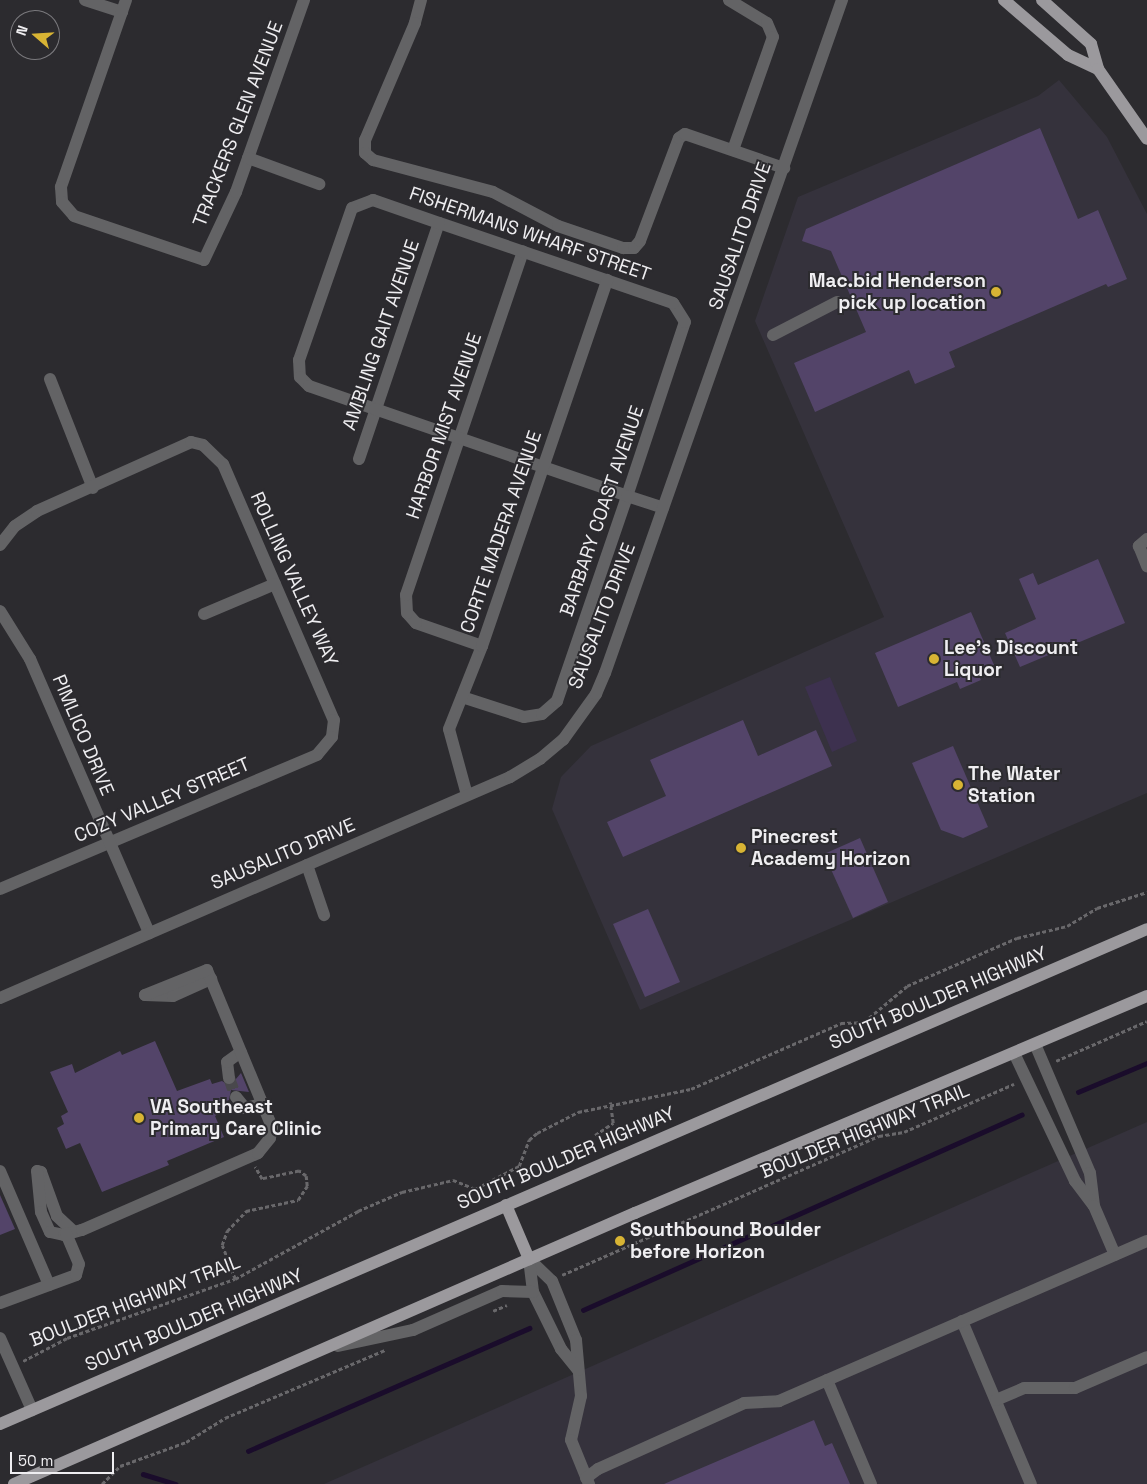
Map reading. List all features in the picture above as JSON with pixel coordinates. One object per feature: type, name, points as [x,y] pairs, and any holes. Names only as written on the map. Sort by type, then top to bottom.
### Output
[{"type":"main road","points":[[1004,0],[1068,55],[1098,69]]},
{"type":"main road","points":[[1042,0],[1091,44],[1098,69],[1147,139]]},
{"type":"main road","name":"SOUTH BOULDER HIGHWAY","points":[[0,1424],[1147,929]]},
{"type":"main road","points":[[14,1484],[529,1259],[1147,996]]},
{"type":"main road","points":[[506,1205],[529,1259]]},
{"type":"street","points":[[84,0],[124,6]]},
{"type":"street","name":"TRACKERS GLEN AVENUE","points":[[124,6],[61,187],[62,202],[74,216],[204,260],[248,158],[304,0]]},
{"type":"street","points":[[421,0],[415,23],[365,140],[364,153],[373,160],[493,192],[558,226],[629,248],[640,241],[679,138],[694,136],[784,168]]},
{"type":"street","points":[[729,0],[773,29],[733,150]]},
{"type":"street","name":"SAUSALITO DRIVE","points":[[0,998],[467,795],[540,759],[581,717],[605,673],[842,0]]},
{"type":"street","points":[[248,158],[319,184]]},
{"type":"street","name":"FISHERMANS WHARF STREET","points":[[375,409],[309,386],[300,377],[299,360],[352,208],[360,202],[373,200],[607,280],[673,303],[683,314]]},
{"type":"street","name":"AMBLING GAIT AVENUE","points":[[359,459],[439,223]]},
{"type":"street","name":"HARBOR MIST AVENUE","points":[[482,646],[416,623],[407,613],[406,595],[523,251]]},
{"type":"street","name":"CORTE MADERA AVENUE","points":[[467,795],[449,737],[607,280]]},
{"type":"street","points":[[773,335],[837,302]]},
{"type":"street","name":"BARBARY COAST AVENUE","points":[[462,697],[524,717],[542,714],[557,701],[685,322],[683,314]]},
{"type":"street","points":[[0,545],[15,526],[37,511],[93,488],[50,379]]},
{"type":"street","points":[[375,409],[663,508]]},
{"type":"street","name":"ROLLING VALLEY WAY","points":[[93,488],[191,442],[204,445],[224,464],[327,701],[334,720],[332,737]]},
{"type":"street","points":[[1147,539],[1139,546],[1147,566]]},
{"type":"street","points":[[204,614],[275,584]]},
{"type":"street","name":"PIMLICO DRIVE","points":[[0,611],[30,659],[148,933]]},
{"type":"street","name":"COZY VALLEY STREET","points":[[0,889],[317,755],[332,737]]},
{"type":"street","points":[[307,864],[324,916]]},
{"type":"street","points":[[0,1304],[76,1275],[78,1270],[70,1233],[258,1153],[270,1138],[272,1127],[209,974]]},
{"type":"street","points":[[1035,1044],[1090,1173],[1094,1206]]},
{"type":"street","points":[[229,1078],[227,1062],[241,1052]]},
{"type":"street","points":[[1014,1052],[1075,1181],[1094,1206],[1115,1254]]},
{"type":"street","points":[[236,1097],[245,1108],[263,1104]]},
{"type":"street","points":[[0,1170],[50,1285]]},
{"type":"street","points":[[529,1259],[552,1281],[576,1340],[580,1396],[571,1440],[588,1481],[598,1469],[744,1403],[779,1401],[1147,1241]]},
{"type":"street","points":[[529,1259],[533,1292],[561,1349],[578,1370]]},
{"type":"street","points":[[323,1349],[413,1330],[502,1291],[533,1292]]},
{"type":"street","points":[[962,1321],[1031,1484]]},
{"type":"street","points":[[0,1338],[32,1410]]},
{"type":"street","points":[[996,1400],[1024,1388],[1075,1388],[1147,1357]]},
{"type":"street","points":[[827,1380],[871,1484]]},
{"type":"path","name":"BOULDER HIGHWAY TRAIL","points":[[16,1374],[23,1360],[46,1347],[234,1279],[358,1211],[402,1192],[440,1181],[453,1180],[475,1189],[519,1166],[524,1149],[537,1133],[578,1112],[610,1102],[657,1098],[691,1089],[841,1023],[864,1022],[875,1017],[892,996],[931,975],[1017,938],[1067,926],[1097,908],[1147,892]]},
{"type":"path","points":[[1045,1067],[1147,1021]]},
{"type":"path","name":"BOULDER HIGHWAY TRAIL","points":[[552,1281],[879,1136],[923,1124],[1026,1078]]},
{"type":"path","points":[[595,1135],[613,1124],[610,1102]]},
{"type":"path","points":[[234,1279],[222,1246],[227,1231],[246,1211],[298,1200],[307,1186],[306,1176],[299,1171],[262,1179],[254,1165]]},
{"type":"path","points":[[490,1312],[533,1292]]},
{"type":"path","points":[[102,1484],[120,1466],[186,1442],[225,1418],[387,1350]]},
{"type":"shaded area","points":[[1059,80],[1107,137],[1147,214],[1147,793],[640,1010],[552,809],[561,777],[591,746],[884,617],[755,321],[798,197],[1038,96]]},
{"type":"shaded area","points":[[830,677],[857,741],[832,752],[805,687]]},
{"type":"shaded area","points":[[1147,1122],[1147,1484],[324,1484]]},
{"type":"building","points":[[1040,128],[1078,219],[1098,210],[1127,279],[1108,287],[1106,284],[949,352],[955,367],[915,384],[909,370],[815,412],[794,363],[866,332],[831,251],[802,241],[806,229]]},
{"type":"building","points":[[1098,559],[1125,623],[1020,667],[1005,633],[1036,619],[1019,579],[1033,573],[1038,585]]},
{"type":"building","name":"Lee's Discount Liquor","points":[[971,612],[994,665],[977,672],[981,680],[960,689],[957,682],[898,707],[875,653]]},
{"type":"building","points":[[743,720],[758,756],[816,730],[832,766],[623,857],[607,822],[666,796],[650,760]]},
{"type":"building","points":[[953,746],[988,827],[963,838],[941,830],[912,763]]},
{"type":"building","points":[[860,838],[888,902],[853,918],[824,854]]},
{"type":"building","points":[[648,909],[680,982],[645,997],[613,924]]},
{"type":"building","name":"VA Southeast Primary Care Clinic","points":[[155,1041],[177,1091],[210,1079],[212,1084],[222,1081],[230,1086],[241,1073],[249,1092],[231,1090],[229,1100],[223,1102],[225,1109],[215,1116],[224,1137],[167,1161],[169,1165],[102,1192],[80,1143],[66,1149],[57,1128],[64,1124],[61,1116],[68,1112],[50,1072],[72,1064],[75,1073],[120,1051],[122,1055]]},
{"type":"building","points":[[0,1195],[15,1229],[0,1235]]},
{"type":"building","points":[[814,1420],[825,1446],[832,1443],[850,1484],[664,1484]]},
{"type":"waterway","points":[[1078,1092],[1147,1063]]},
{"type":"waterway","points":[[583,1310],[1022,1115]]},
{"type":"waterway","points":[[248,1451],[529,1328]]},
{"type":"waterway","points":[[143,1474],[176,1484]]},
{"type":"tunnel","points":[[229,1078],[236,1097]]},
{"type":"place","name":"Mac.bid Henderson pick up location","points":[[996,292]]},
{"type":"place","name":"Lee's Discount Liquor","points":[[934,659]]},
{"type":"place","name":"The Water Station","points":[[958,785]]},
{"type":"place","name":"Pinecrest Academy Horizon","points":[[741,848]]},
{"type":"place","name":"VA Southeast Primary Care Clinic","points":[[139,1118]]},
{"type":"place","name":"Southbound Boulder before Horizon","points":[[620,1241]]}]
